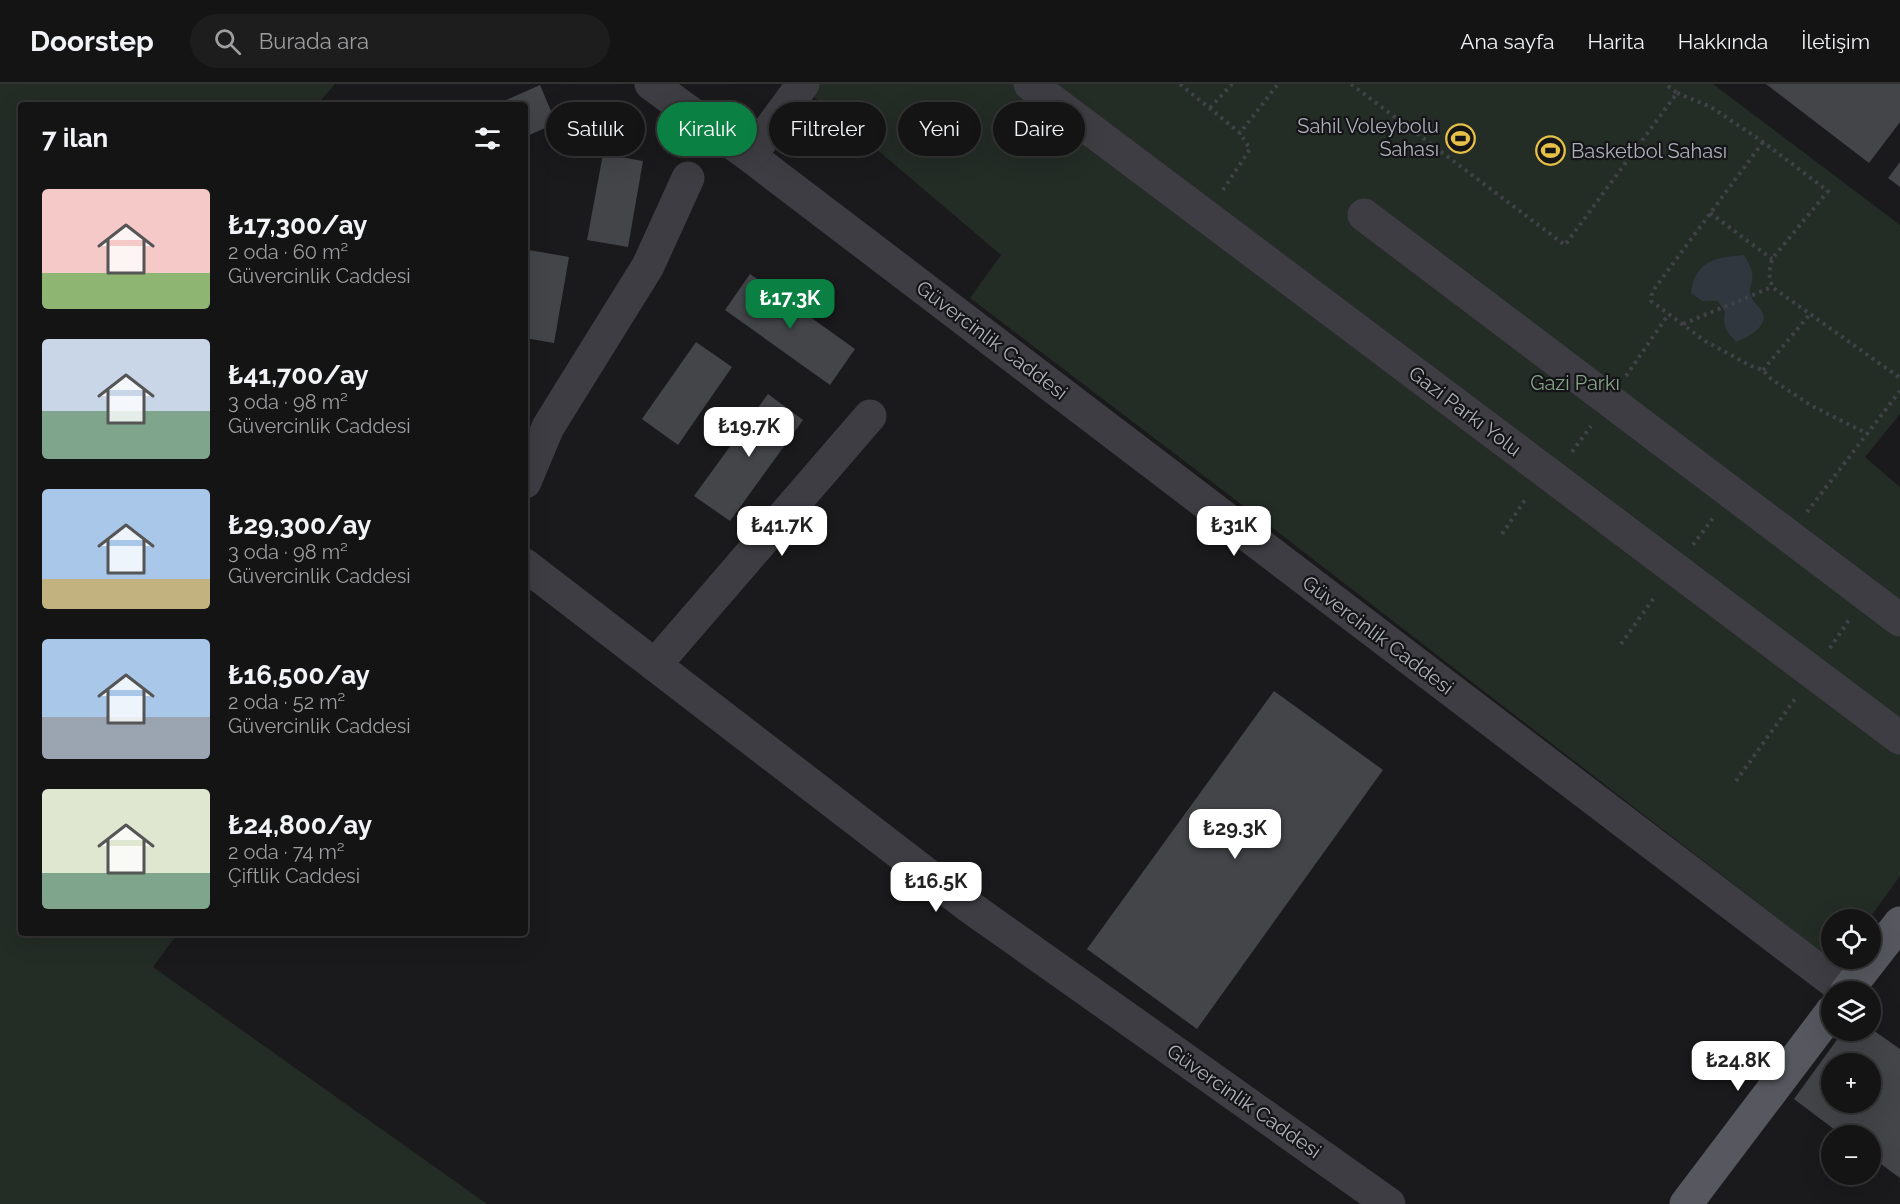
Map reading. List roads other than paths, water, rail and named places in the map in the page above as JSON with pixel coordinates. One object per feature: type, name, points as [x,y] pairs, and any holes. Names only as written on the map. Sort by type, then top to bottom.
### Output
[{"type":"main road","points":[[1854,981],[1900,923]]},
{"type":"main road","points":[[1686,1204],[1821,1026]]},
{"type":"street","name":"Güvercinlik Caddesi","points":[[651,84],[676,102]]},
{"type":"street","points":[[757,146],[803,84]]},
{"type":"street","name":"Gazi Parkı Yolu","points":[[1030,84],[1900,738]]},
{"type":"street","name":"Güvercinlik Caddesi","points":[[750,156],[1833,981]]},
{"type":"street","points":[[528,475],[548,427],[648,266],[688,178]]},
{"type":"street","points":[[1364,215],[1900,620]]},
{"type":"street","points":[[655,665],[870,416]]},
{"type":"street","name":"Güvercinlik Caddesi","points":[[528,567],[967,905],[1389,1204]]},
{"type":"place","name":"Sahil Voleybolu Sahası","points":[[1460,138]]},
{"type":"place","name":"Basketbol Sahası","points":[[1550,151]]},
{"type":"park label","name":"Gazi Parkı","points":[[1575,383]]}]
